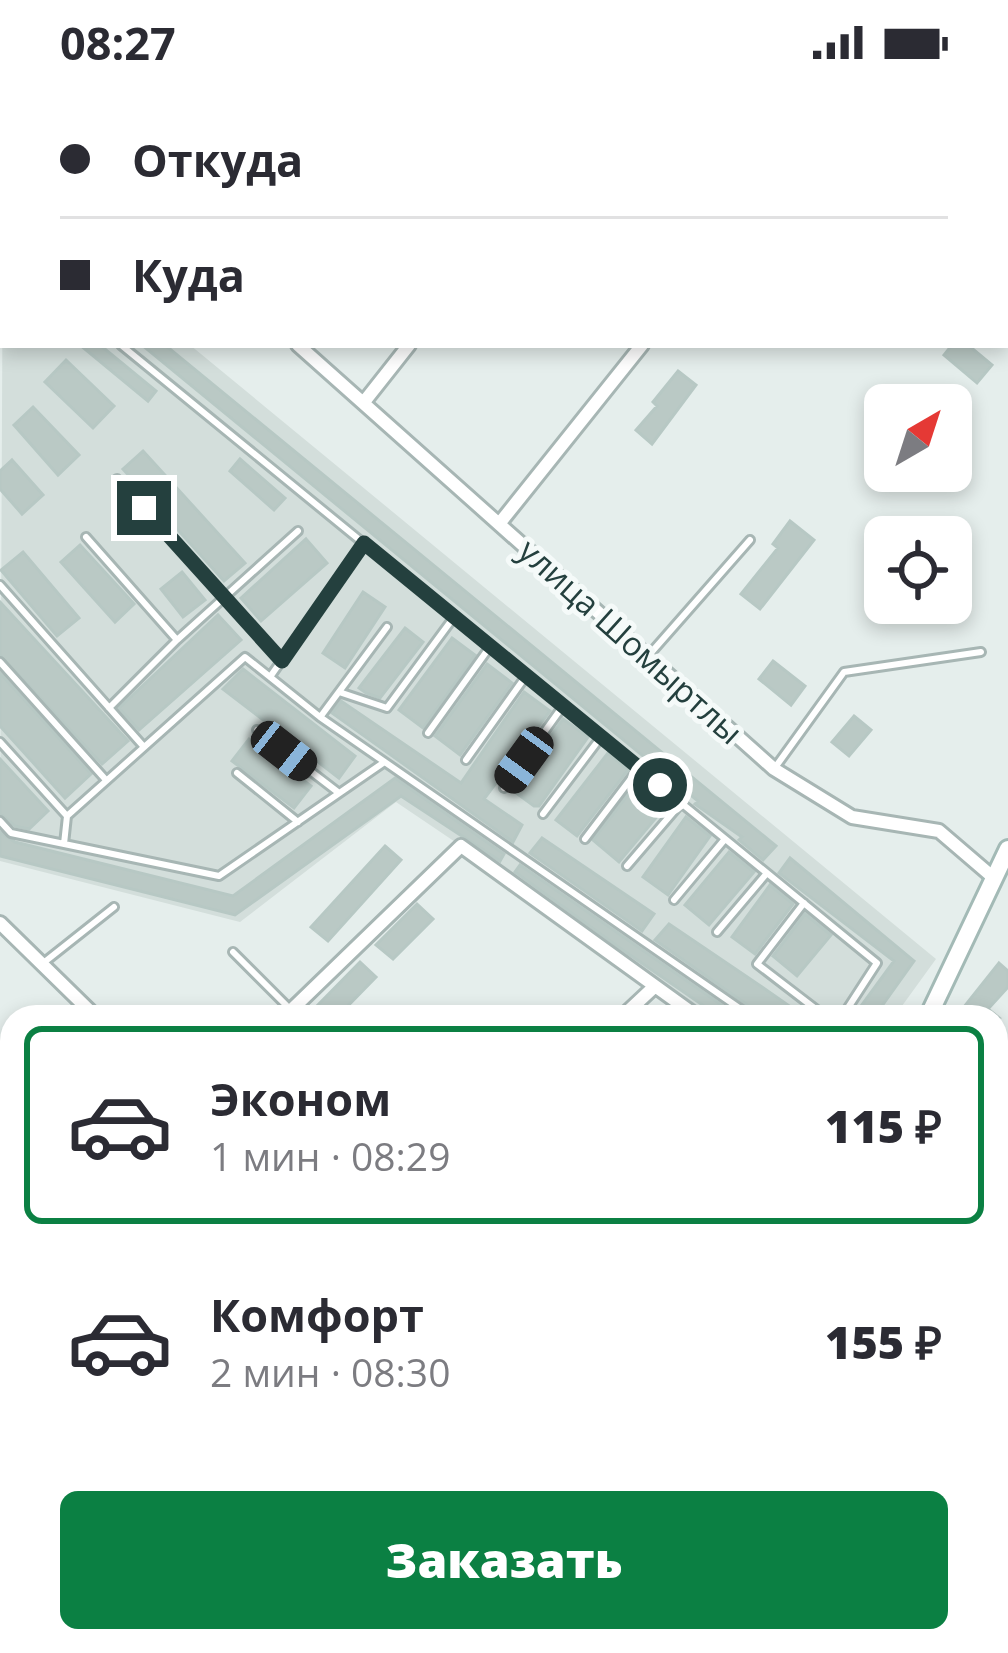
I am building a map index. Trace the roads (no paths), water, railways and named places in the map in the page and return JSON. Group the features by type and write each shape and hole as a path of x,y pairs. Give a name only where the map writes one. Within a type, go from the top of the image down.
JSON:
{"street":[{"name":"улица Шомыртлы","path":"301,348 774,769 852,817 939,831 995,880"},
{"path":"364,402 407,348"},
{"path":"500,524 640,348"},
{"path":"296,1005 461,846 680,1005"},
{"path":"934,1005 1008,849"},
{"path":"0,923 84,1005"},
{"path":"635,1005 654,987"}],"lane":[{"path":"125,348 878,963 850,1005"},
{"path":"117,479 282,661"},
{"path":"109,708 298,531"},
{"path":"86,537 177,640"},
{"path":"647,658 750,540"},
{"path":"270,677 364,543"},
{"path":"0,585 144,747"},
{"path":"339,692 387,708 454,616"},
{"path":"320,717 387,627"},
{"path":"428,733 490,646"},
{"path":"774,769 844,673 980,652"},
{"path":"64,844 67,816 245,657 320,717 735,1005"},
{"path":"0,662 106,781"},
{"path":"466,760 526,676"},
{"path":"504,788 563,706"},
{"path":"257,730 339,794"},
{"path":"543,814 601,737"},
{"path":"0,742 67,816"},
{"path":"0,821 11,833 218,876 385,762"},
{"path":"585,839 639,768"},
{"path":"237,773 298,821"},
{"path":"628,866 681,802"},
{"path":"674,900 725,838"},
{"path":"717,932 767,873"},
{"path":"804,903 757,964 810,1005"},
{"path":"42,964 114,907"},
{"path":"233,952 281,1005"}]}
